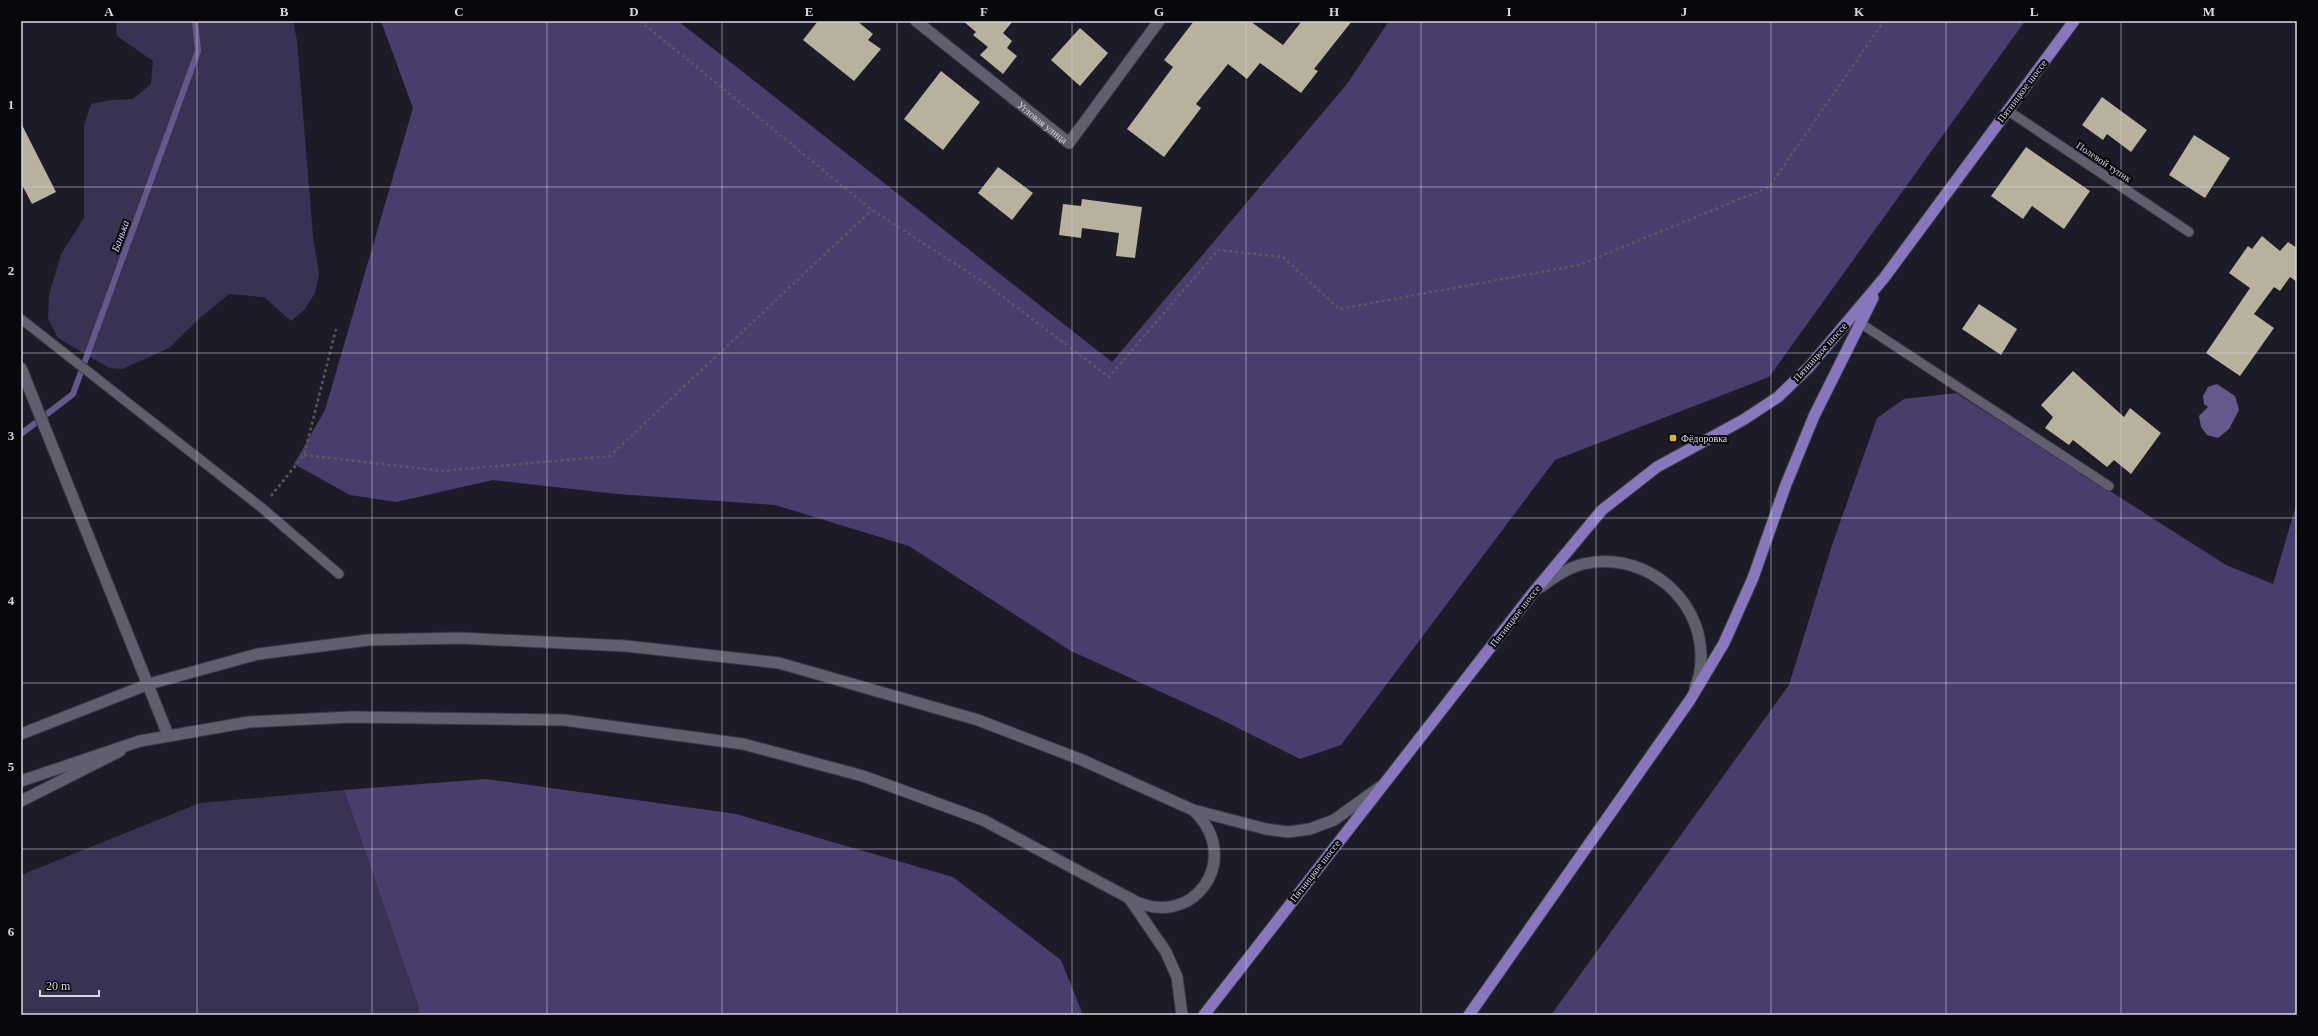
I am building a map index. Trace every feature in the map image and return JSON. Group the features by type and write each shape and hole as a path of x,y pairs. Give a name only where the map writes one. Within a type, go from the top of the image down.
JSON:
{"main road":[{"name":"Пятницкое шоссе","path":"1204,1015 1532,594 1602,510 1657,467 1743,420 1778,397 1809,367 1884,278 2074,21"},
{"name":"Пятницкое шоссе","path":"1469,1015 1690,700 1724,643 1753,578 1785,487 1814,416 1884,278"}],"street":[{"name":"Угловая улица","path":"916,21 1070,143 1159,21"},
{"path":"21,368 149,684 168,735"},
{"path":"1532,594 1553,577 1568,570 1600,562 1633,565 1662,580 1685,604 1698,635 1700,668 1697,684 1690,700"},
{"path":"21,734 149,684 258,654 368,640 459,638 626,646 779,663 978,720 1082,760 1193,810 1266,829 1288,832 1310,829 1334,820 1382,786"},
{"path":"21,780 140,741 248,722 351,717 564,720 743,744 863,776 983,820 1129,898 1150,907 1172,907 1192,898 1204,886 1212,871 1215,849 1208,827 1193,810"},
{"path":"21,802 140,741"},
{"path":"1129,898 1166,952 1177,977 1182,1015"}],"lane":[{"name":"Полевой тупик","path":"2008,110 2189,232"},
{"path":"21,319 102,380 262,508 339,574"},
{"path":"1860,324 2109,486"}],"path":[{"path":"640,21 872,210 982,281 1109,377 1218,250 1283,257 1339,309 1579,265 1769,187 1884,21"},
{"path":"304,455 442,471 610,456 872,210"},
{"path":"262,508 304,455 336,329"}],"shaded area":[{"path":"116,21 293,21 297,41 313,236 319,274 315,293 305,309 291,321 264,297 229,294 201,317 169,348 122,369 109,368 58,338 48,319 49,295 61,254 84,218 84,126 91,104 111,100 133,99 151,84 153,61 117,36"},
{"path":"381,21 678,21 1112,362 1347,84 1389,21 2025,21 1769,377 1555,460 1341,745 1300,759 1216,717 1071,651 909,546 775,505 617,494 493,480 396,502 350,495 294,464 325,410 413,108"},
{"path":"2217,384 2235,396 2239,410 2229,429 2218,438 2207,435 2201,427 2199,416 2208,407 2204,404 2203,396 2208,387"},
{"path":"1956,393 2226,565 2273,584 2297,502 2297,1015 1551,1015 1789,685 1832,545 1877,418 1904,399"},
{"path":"486,779 736,814 953,877 1061,960 1083,1015 419,1015 419,1008 344,790"},
{"path":"344,790 419,1008 419,1015 21,1015 21,875 200,803"}],"building":[{"path":"818,21 857,21 873,34 868,40 881,49 854,81 803,40"},
{"path":"963,21 1013,21 1003,33 1012,41 1007,48 1017,56 1003,74 980,55 988,47 973,35 976,32"},
{"path":"1194,21 1250,21 1283,45 1302,21 1352,21 1314,69 1318,71 1301,93 1260,63 1247,79 1228,64 1196,104 1201,108 1164,157 1127,129 1173,67 1164,60"},
{"path":"1080,28 1108,53 1080,86 1051,60"},
{"path":"941,71 980,102 943,150 904,119"},
{"path":"2102,97 2147,130 2131,152 2107,134 2103,140 2082,125"},
{"path":"21,123 56,192 32,204 21,183"},
{"path":"2194,135 2230,158 2205,198 2169,175"},
{"path":"2026,147 2090,191 2064,229 2032,206 2023,219 1991,196"},
{"path":"998,167 1033,193 1012,220 978,193"},
{"path":"1082,199 1142,207 1135,258 1116,256 1119,233 1082,228 1081,238 1059,235 1063,204 1081,206"},
{"path":"2262,236 2280,251 2288,242 2297,248 2297,282 2290,277 2280,291 2274,287 2254,314 2274,328 2240,376 2206,353 2250,288 2229,273 2248,246 2252,249"},
{"path":"1979,304 2017,329 2001,355 1962,329"},
{"path":"2073,371 2124,417 2130,408 2161,433 2131,474 2114,460 2107,467 2073,440 2069,445 2045,428 2053,417 2041,405"}],"waterway":[{"name":"Банька","path":"21,434 73,394 198,51 195,21"}],"place":[{"name":"Фёдоровка","path":"1673,438"}]}
